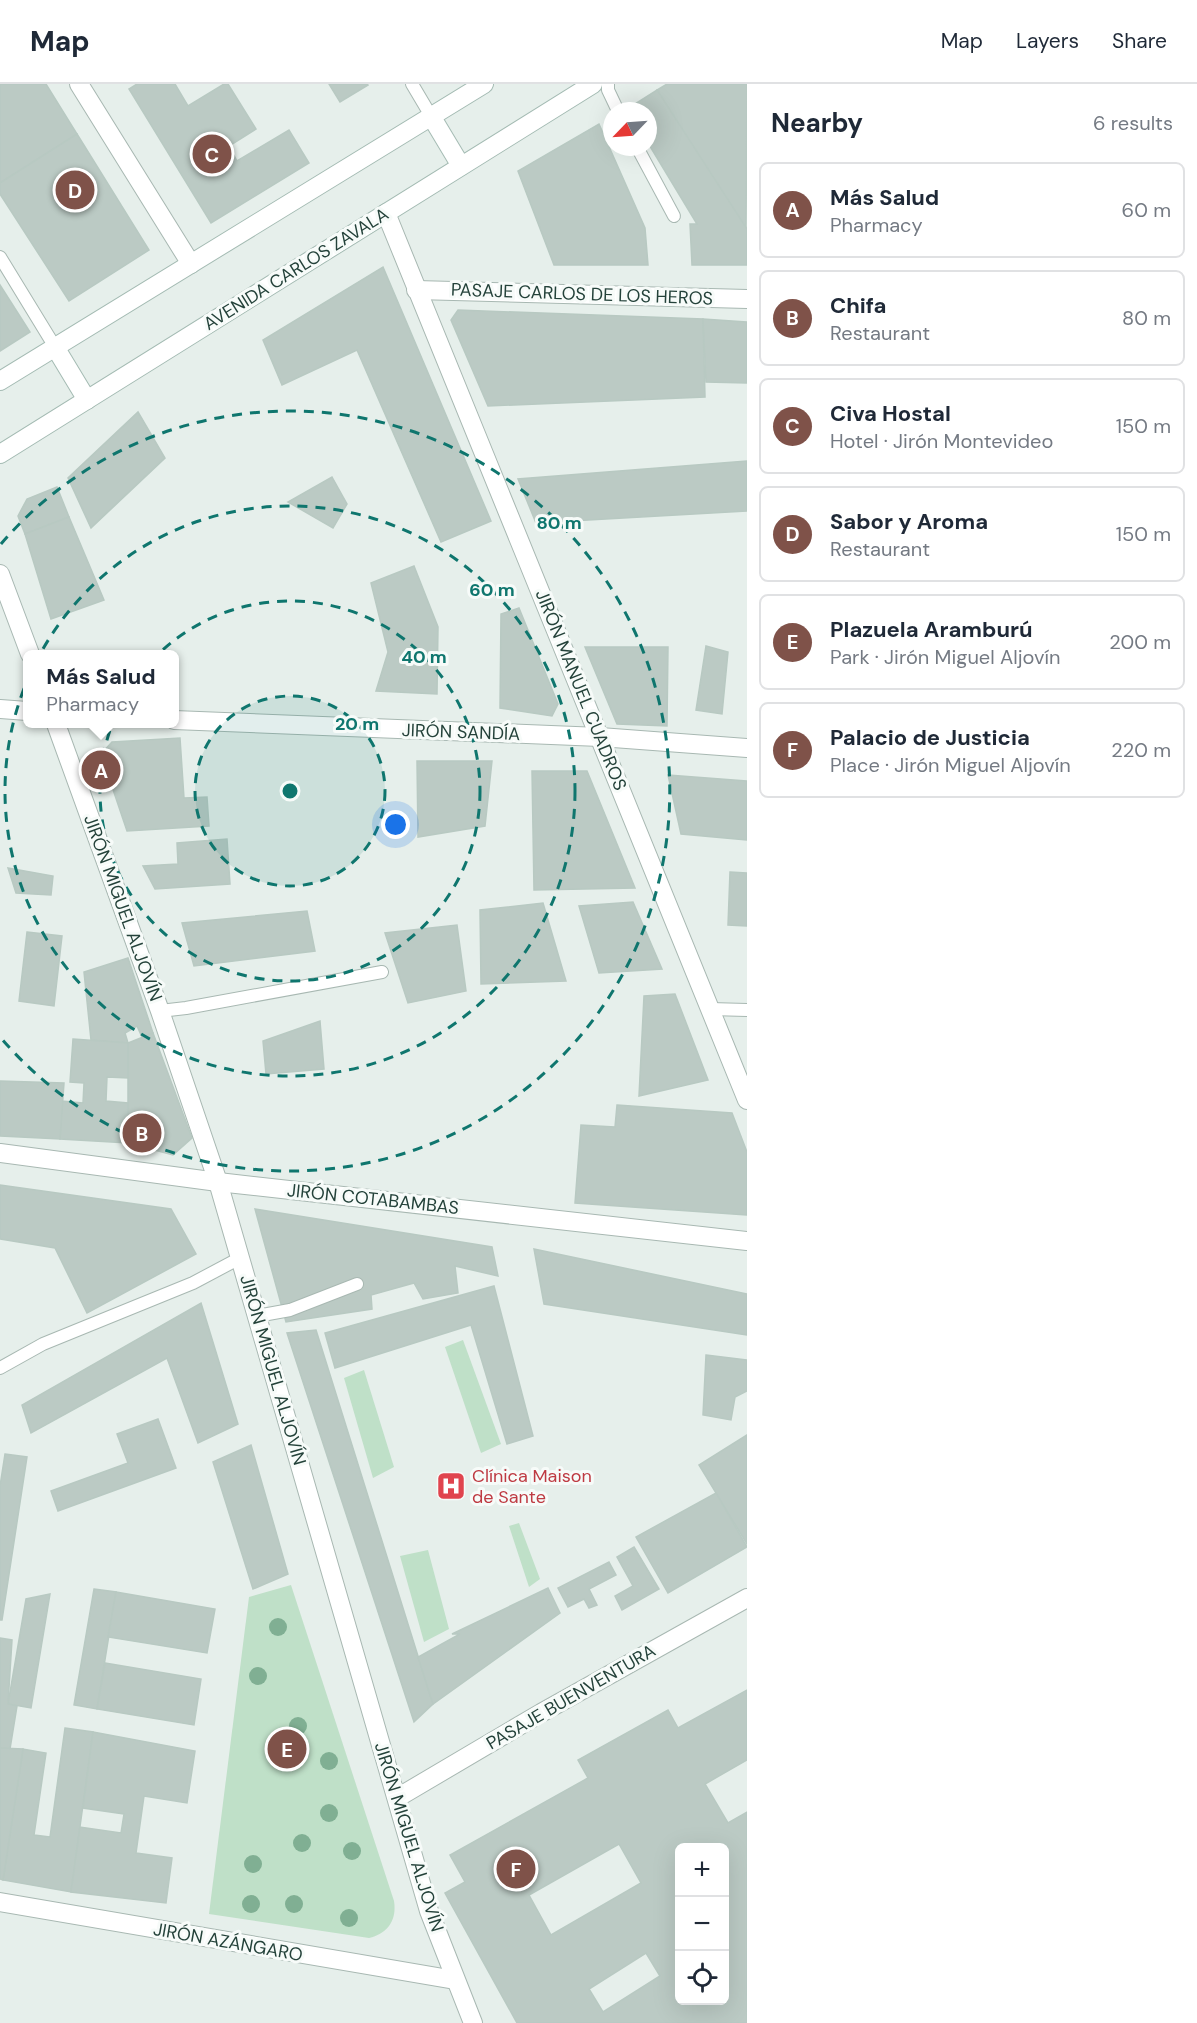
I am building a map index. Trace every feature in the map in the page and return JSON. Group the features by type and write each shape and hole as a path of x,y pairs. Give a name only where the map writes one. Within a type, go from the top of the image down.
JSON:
{"street":[{"path":"80,84 191,264"},
{"name":"AVENIDA CARLOS ZAVALA","path":"0,454 593,84"},
{"path":"0,381 431,116 473,87"},
{"path":"431,116 461,166"},
{"name":"JIRÓN MANUEL CUADROS","path":"386,213 747,1100"},
{"name":"PASAJE CARLOS DE LOS HEROS","path":"416,290 747,298"},
{"path":"55,347 87,400"},
{"path":"0,574 28,650"},
{"path":"0,709 23,711"},
{"name":"JIRÓN SANDÍA","path":"179,720 600,737 747,748"},
{"name":"JIRÓN MIGUEL ALJOVÍN","path":"58,728 160,1011 218,1182 429,1911 472,2023"},
{"name":"JIRÓN COTABAMBAS","path":"0,1153 218,1182 747,1242"},
{"name":"PASAJE BUENVENTURA","path":"397,1798 541,1713 747,1598"},
{"name":"JIRÓN AZÁNGARO","path":"0,1902 455,1980"}],"lane":[{"path":"412,84 431,116"},
{"path":"608,84 608,90 614,102"},
{"path":"642,156 674,216"},
{"path":"0,257 55,347"},
{"path":"160,1011 382,972"},
{"path":"710,1009 747,1010"},
{"path":"0,1368 43,1344 193,1283 240,1258"},
{"path":"257,1316 290,1310 357,1284"}],"green space":[{"path":"463,1340 501,1444 481,1453 445,1347"},
{"path":"364,1370 394,1467 373,1478 344,1378"},
{"path":"519,1523 540,1579 529,1587 509,1526"},
{"path":"428,1550 449,1629 424,1642 400,1556"},
{"path":"291,1585 394,1901 394,1914 390,1925 381,1933 369,1938 209,1914 249,1597"}],"building":[{"path":"0,84 46,84 77,134 0,183"},
{"path":"137,84 175,84 188,106 224,84 228,84 256,129 229,146 237,161 289,130 309,163 211,223 129,89"},
{"path":"329,84 367,84 368,85 340,102"},
{"path":"667,84 747,84 746,230 657,90"},
{"path":"657,90 747,229 747,265 692,265 690,224 697,224 656,156 657,102 638,102"},
{"path":"599,124 603,133 603,156 613,156 645,228 648,265 554,265 518,171"},
{"path":"77,134 149,250 69,301 0,194 0,183"},
{"path":"383,267 491,521 441,542 357,350 282,385 263,340"},
{"path":"0,285 30,332 0,351"},
{"path":"458,310 703,319 705,397 488,406 451,320"},
{"path":"703,319 747,322 747,383 706,382"},
{"path":"138,412 165,458 91,528 68,478"},
{"path":"747,461 747,511 536,523 518,479"},
{"path":"332,477 347,504 333,528 288,502"},
{"path":"57,487 69,517 25,534 18,516 27,499"},
{"path":"69,517 104,600 51,619 25,534"},
{"path":"414,566 438,627 437,694 376,691 388,652 371,583"},
{"path":"519,608 558,704 552,716 500,708 501,614"},
{"path":"706,646 728,652 722,714 696,710"},
{"path":"585,647 668,647 667,726 617,724"},
{"path":"180,738 184,798 207,797 209,826 127,831 101,754 112,742"},
{"path":"417,761 492,761 485,826 418,837"},
{"path":"532,771 587,771 635,888 534,890"},
{"path":"668,775 747,781 747,840 681,834"},
{"path":"227,839 230,884 155,889 143,866 178,864 177,843"},
{"path":"8,868 53,876 51,895 16,893"},
{"path":"730,872 747,873 747,926 728,925"},
{"path":"633,902 662,969 599,973 579,906"},
{"path":"543,903 566,981 481,984 480,910"},
{"path":"307,911 315,951 194,966 182,923"},
{"path":"457,925 466,991 408,1003 385,933"},
{"path":"27,932 62,936 54,1006 19,1001"},
{"path":"128,958 153,1033 142,1037 137,1026 125,1033 128,1043 91,1040 84,972"},
{"path":"675,994 708,1080 639,1096 644,996"},
{"path":"320,1021 324,1069 266,1074 263,1041"},
{"path":"153,1033 192,1138 173,1155 128,1143 128,1043"},
{"path":"73,1039 128,1043 128,1078 107,1077 106,1101 128,1103 128,1143 60,1139 62,1101 83,1103 84,1083 70,1082"},
{"path":"0,1081 64,1083 60,1139 0,1136"},
{"path":"617,1105 732,1113 747,1152 747,1215 575,1203 581,1125 615,1127"},
{"path":"0,1185 171,1209 196,1254 87,1313 55,1248 0,1239"},
{"path":"255,1209 492,1247 498,1276 455,1266 458,1293 423,1299 414,1283 371,1295 372,1309 286,1322"},
{"path":"534,1249 747,1294 747,1335 544,1304"},
{"path":"494,1286 533,1436 507,1444 471,1325 335,1368 325,1333"},
{"path":"201,1303 238,1424 198,1443 167,1358 31,1433 22,1405"},
{"path":"316,1330 433,1704 414,1722 287,1333"},
{"path":"706,1355 747,1360 747,1391 735,1397 731,1420 703,1415"},
{"path":"158,1419 176,1468 58,1511 51,1491 128,1463 117,1434"},
{"path":"747,1435 747,1544 699,1465"},
{"path":"251,1445 288,1574 253,1589 213,1462"},
{"path":"5,1454 27,1457 2,1620 0,1620 0,1486"},
{"path":"716,1493 747,1547 668,1593 636,1537"},
{"path":"634,1547 659,1589 622,1610 615,1596 633,1586 617,1557"},
{"path":"609,1562 616,1575 589,1589 597,1605 589,1608 584,1599 568,1607 558,1588"},
{"path":"548,1588 560,1613 433,1704 418,1657 460,1634 452,1634"},
{"path":"94,1589 116,1592 97,1709 74,1705"},
{"path":"116,1592 215,1609 207,1653 108,1637"},
{"path":"50,1594 31,1708 8,1704 26,1599"},
{"path":"0,1638 12,1640 8,1704 17,1706 10,1749 0,1748"},
{"path":"105,1663 201,1679 194,1725 97,1709"},
{"path":"747,1690 747,1760 705,1784 728,1823 747,1812 747,2023 517,2023 445,1893 465,1882 450,1855 588,1778 578,1760 668,1710 678,1728","holes":["619,1844 641,1883 551,1935 529,1895","646,1953 660,1976 603,2012 589,1989"]},
{"path":"65,1728 93,1732 71,1892 3,1880 23,1749 46,1753 34,1835 50,1837"},
{"path":"93,1732 195,1751 187,1803 144,1796 136,1853 172,1858 166,1903 71,1892 80,1827 121,1833 124,1814 83,1808"},
{"path":"0,1748 23,1749 3,1880 0,1879"}],"place":[{"name":"Civa Hostal","path":"212,154"},
{"name":"Sabor y Aroma","path":"75,190"},
{"name":"Más Salud","path":"101,770"},
{"name":"Chifa","path":"142,1133"},
{"name":"Clínica Maison de Sante","path":"451,1486"},
{"name":"Plazuela Aramburú","path":"287,1749"},
{"name":"Palacio de Justicia","path":"516,1869"}]}
